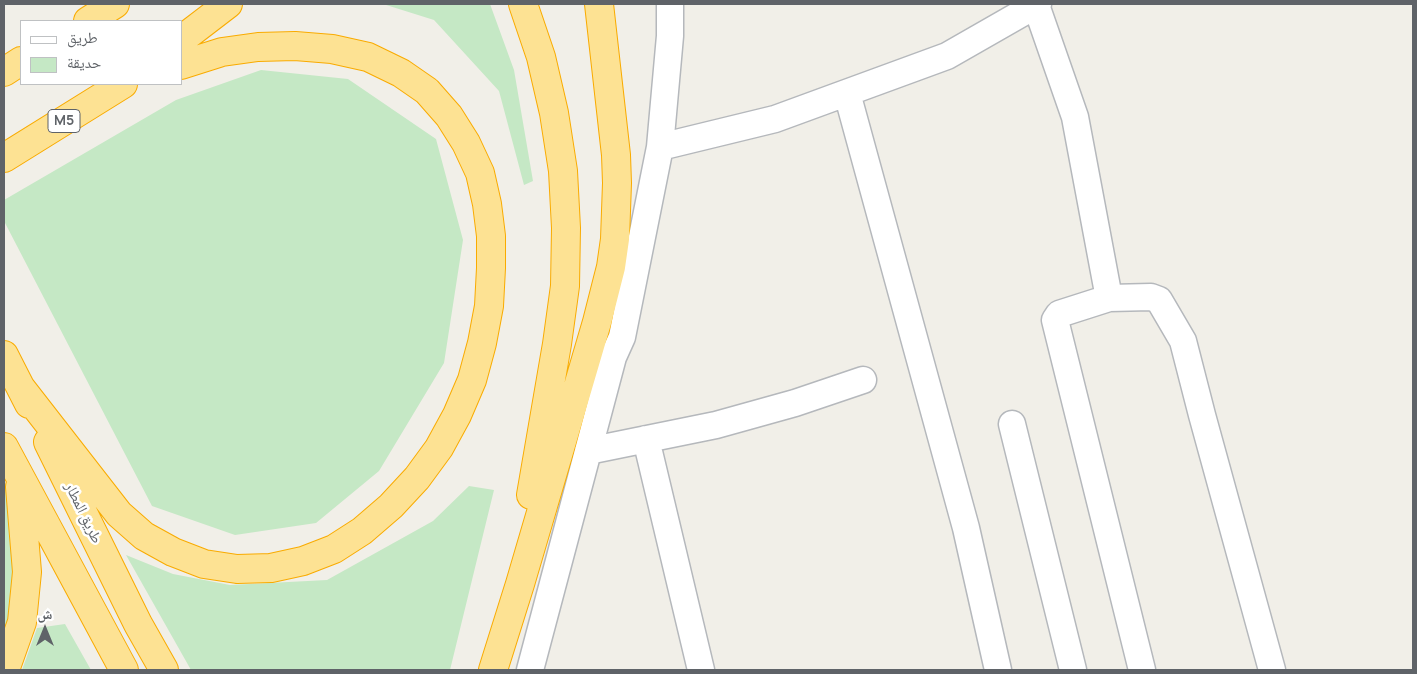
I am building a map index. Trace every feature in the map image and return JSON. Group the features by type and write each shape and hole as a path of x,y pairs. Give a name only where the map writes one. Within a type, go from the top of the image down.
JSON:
{"highway":[{"path":"182,39 228,4"},
{"path":"520,584 530,500 565,286 566,228 563,170 554,113 541,56 523,4"},
{"path":"493,670 605,295 611,267 617,211 616,155 600,4"},
{"path":"21,388 118,514 144,536 173,552 204,564 237,569 271,568 303,561 334,549 362,531 391,506 417,478 439,448 458,415 472,380 482,343 489,306 491,260 487,204 480,173 466,143 449,116 427,91 401,73 368,57 332,49 295,46 258,47 222,52 182,64"},
{"path":"4,72 20,62"},
{"name":"M5","path":"4,158 121,85"},
{"name":"طريق المطار","path":"4,355 138,624 164,670"},
{"path":"4,447 124,670"},
{"path":"5,670 22,622 27,572 20,478"}],"street":[{"path":"530,670 612,357 622,338 660,148 670,36 670,4"},
{"path":"660,148 775,119 947,56 1037,4 1075,117 1109,298"},
{"path":"847,93 966,528 998,670"},
{"path":"1142,670 1055,320 1059,314 1109,298 1151,297 1159,300 1183,341 1272,670"},
{"path":"582,372 612,357"},
{"path":"588,451 734,420 795,403 863,380"},
{"path":"1012,424 1073,670"},
{"path":"646,439 701,670"}],"green space":[{"path":"383,4 490,4 514,70 533,181 524,185 499,91 434,20"},
{"path":"261,70 348,79 436,139 463,240 444,363 379,471 316,523 235,535 152,506 4,221 4,200 176,100"},
{"path":"4,481 20,511 4,670"},
{"path":"469,486 494,490 450,670 191,670 126,555 173,574 230,585 327,580 433,521"},
{"path":"65,624 91,670 22,670 37,628"}]}
